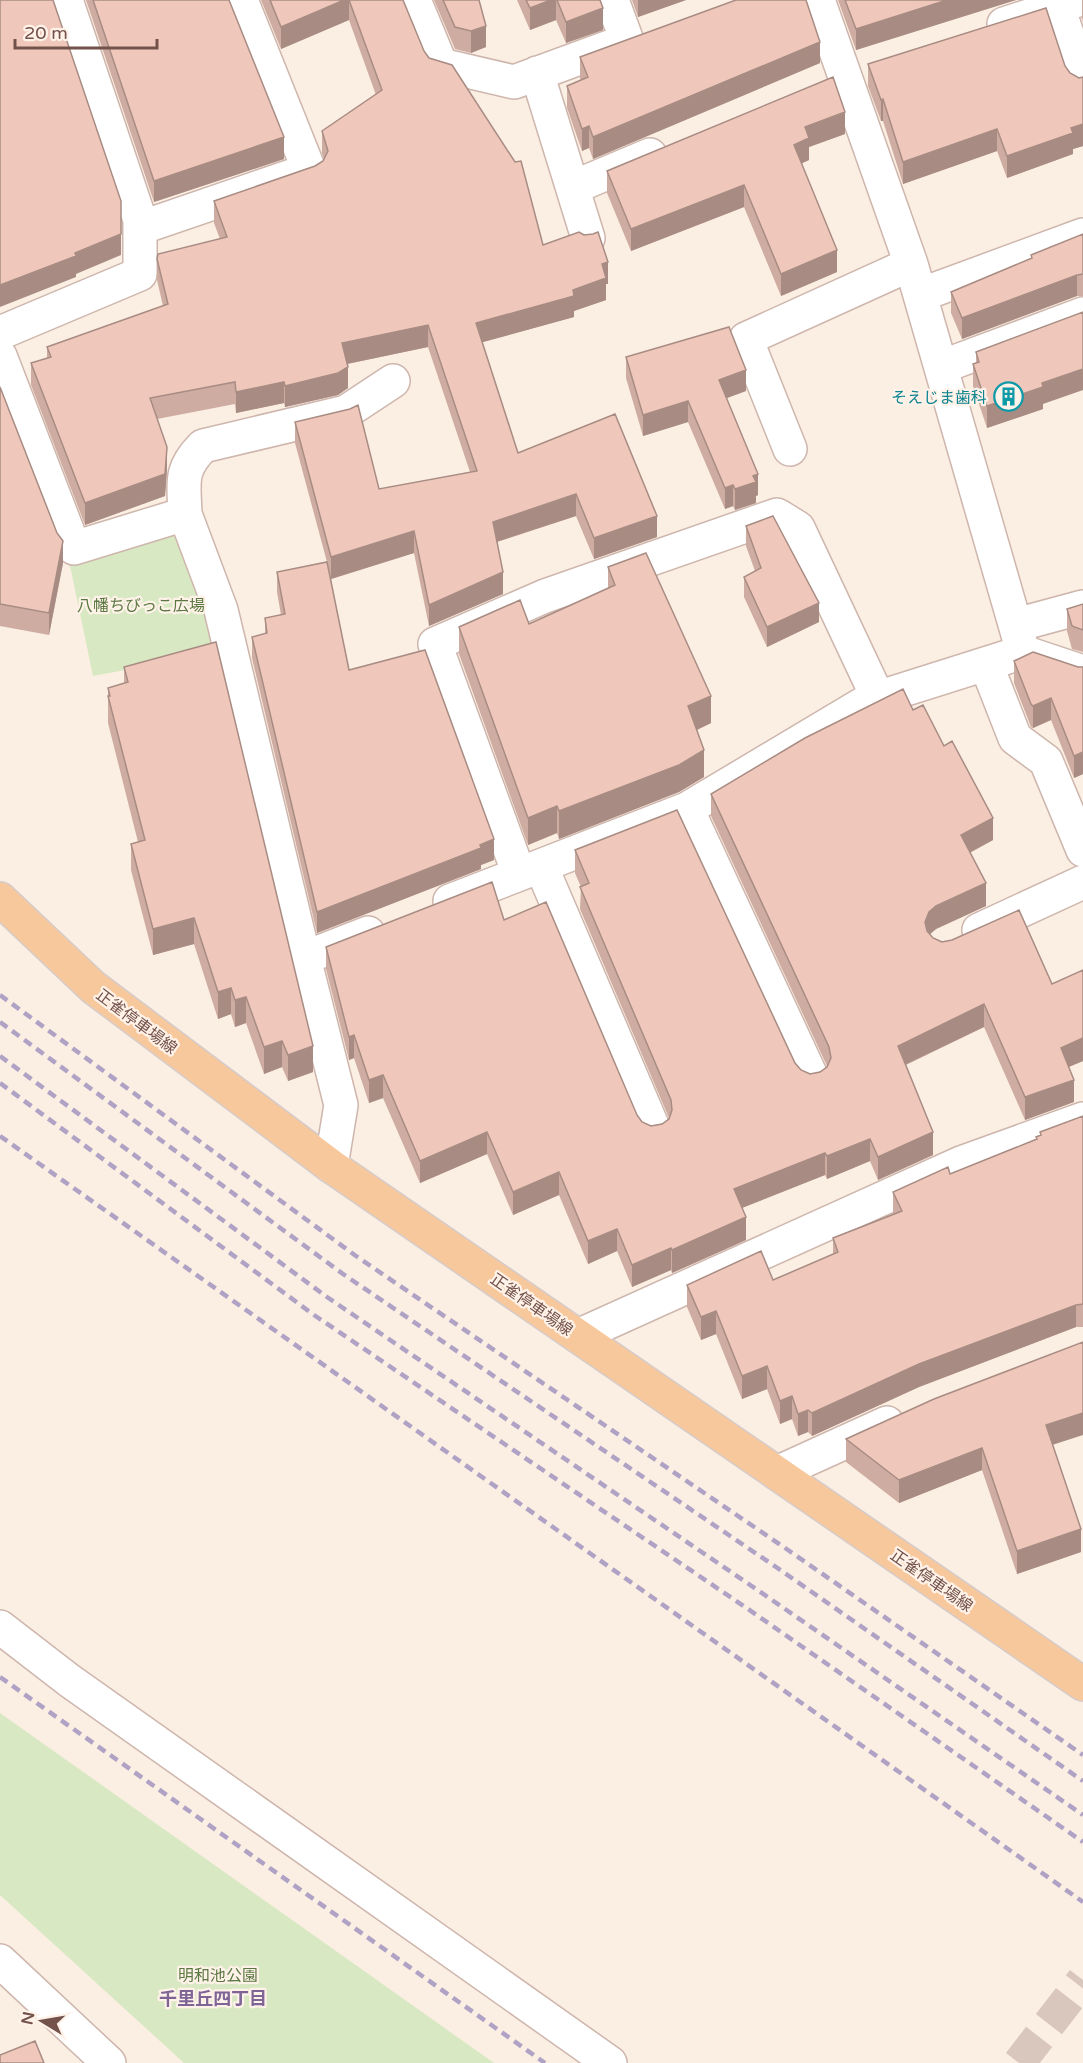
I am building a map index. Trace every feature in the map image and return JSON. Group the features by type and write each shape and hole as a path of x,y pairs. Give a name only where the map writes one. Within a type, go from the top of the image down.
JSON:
{"main road":[{"name":"正雀停車場線","path":"0,899 93,987 331,1166 1083,1684"}],"street":[{"path":"0,333 140,274 140,220 66,0"},
{"path":"140,228 309,170 241,0"},
{"path":"414,0 441,65 513,81 658,30"},
{"path":"612,0 627,41"},
{"path":"818,0 832,78 911,264 1020,638 1083,672"},
{"path":"979,32 1068,4 1083,81"},
{"path":"832,78 877,63"},
{"path":"537,73 588,238"},
{"path":"574,187 682,142"},
{"path":"920,295 1083,235"},
{"path":"790,449 746,339 911,264"},
{"path":"941,367 1083,314"},
{"path":"0,356 74,548 185,514"},
{"path":"331,1166 341,1105 221,610 185,514 183,474 192,456 202,446 346,412 393,381"},
{"path":"654,1130 530,870 435,644 545,596 777,515 798,528 878,698"},
{"path":"304,958 687,809 868,701 986,664 1020,638 1083,607"},
{"path":"986,664 1015,738 1046,761 1083,850"},
{"path":"687,809 812,1078"},
{"path":"955,941 1083,882"},
{"path":"578,1336 961,1163 1083,1119"},
{"path":"777,1473 916,1409"},
{"path":"0,1628 70,1681 610,2063"},
{"path":"7,1976 109,2063"}],"green space":[{"name":"八幡ちびっこ広場","path":"179,525 222,652 93,676 69,561"},
{"name":"明和池公園","path":"0,1713 494,2063 184,2063 0,1895"}],"building":[{"path":"0,0 53,0 121,201 121,234 75,253 76,256 0,285"},
{"path":"93,0 229,0 284,137 154,181"},
{"path":"270,0 344,0 281,27"},
{"path":"349,0 403,0 429,58 452,65 515,162 521,161 543,245 579,232 584,235 598,232 608,262 602,264 606,278 573,290 574,296 476,323 518,453 615,414 657,516 594,538 576,494 493,522 503,572 429,605 414,531 331,557 295,422 358,405 379,489 477,471 428,325 342,343 348,367 338,373 285,386 284,382 236,392 235,382 150,398 167,447 165,474 85,503 31,363 51,357 47,347 168,304 157,259 158,254 227,237 214,201 315,166 323,161 328,151 322,131 382,90"},
{"path":"443,0 479,0 486,26 471,31 455,27"},
{"path":"526,0 551,0 530,8"},
{"path":"557,0 600,0 603,8 566,22"},
{"path":"736,0 806,0 820,42 593,137 589,126 582,129 567,86 588,77 580,57"},
{"path":"845,0 947,0 856,29"},
{"path":"1046,8 1065,66 1070,73 1079,78 1083,77 1083,124 1071,128 1073,133 1007,156 997,129 903,162 883,99 881,100 868,64"},
{"path":"833,77 845,112 805,127 809,138 794,145 837,250 781,274 744,185 631,229 607,171"},
{"path":"1083,234 1083,274 962,318 951,292"},
{"path":"1083,312 1083,369 1042,383 1043,387 987,406 973,364 979,362 976,352"},
{"path":"729,327 746,370 719,380 758,474 753,476 756,482 735,489 733,485 725,488 688,401 643,415 626,357"},
{"path":"0,387 57,533 63,541 49,613 0,604"},
{"path":"773,516 819,603 767,627 744,577 761,568 746,526"},
{"path":"646,553 711,696 688,706 704,750 679,765 559,811 557,806 528,818 459,627 520,600 529,624 615,585 608,567"},
{"path":"327,562 349,670 425,650 494,839 480,845 481,848 317,912 252,637 267,633 265,618 285,614 277,572"},
{"path":"1083,604 1083,630 1072,626 1067,609"},
{"path":"216,642 313,1046 288,1055 282,1041 264,1047 246,997 235,1000 231,988 218,992 194,918 153,929 131,844 145,840 108,696 110,696 108,688 128,682 124,667"},
{"path":"1033,652 1083,667 1083,752 1074,756 1051,698 1033,706 1031,704 1014,661"},
{"path":"903,689 913,710 923,705 944,746 952,741 993,818 961,835 986,883 936,906 929,912 925,922 927,931 933,938 942,942 952,940 1019,910 1052,984 1083,970 1083,1038 1061,1048 1074,1080 1025,1097 984,1004 898,1046 933,1132 878,1157 870,1139 827,1156 825,1153 734,1189 746,1217 632,1265 617,1229 588,1241 559,1172 513,1192 487,1132 420,1161 383,1075 369,1080 354,1035 349,1037 326,947 492,882 504,920 546,902 637,1115 642,1122 651,1126 662,1124 669,1119 672,1110 671,1100 580,887 589,883 575,850 677,810 795,1063 801,1070 810,1074 820,1072 827,1067 831,1058 829,1047 711,794 805,738"},
{"path":"1083,1116 1083,1304 919,1364 812,1413 808,1410 798,1414 792,1396 780,1401 767,1366 742,1376 716,1311 701,1317 687,1285 761,1251 773,1280 838,1252 833,1238 902,1211 893,1192 948,1167 950,1174 1037,1139 1036,1137 1041,1135 1040,1132"},
{"path":"1083,1342 1083,1413 1046,1425 1081,1529 1017,1551 982,1448 899,1480 846,1439 934,1399"},
{"path":"35,2041 44,2063 0,2063 0,2055"}],"tunnel":[{"path":"1019,2063 1083,1980"}],"railway":[{"path":"0,995 356,1256 788,1550 1083,1755"},
{"path":"0,1022 343,1274 776,1567 1083,1781"},
{"path":"0,1056 327,1297 1083,1815"},
{"path":"0,1083 314,1315 748,1609 1083,1842"},
{"path":"0,1136 1083,1902"},
{"path":"0,1677 545,2063"}],"place":[{"name":"そえじま歯科","path":"1008,397"}],"district":[{"name":"千里丘四丁目","path":"213,1999"}]}
